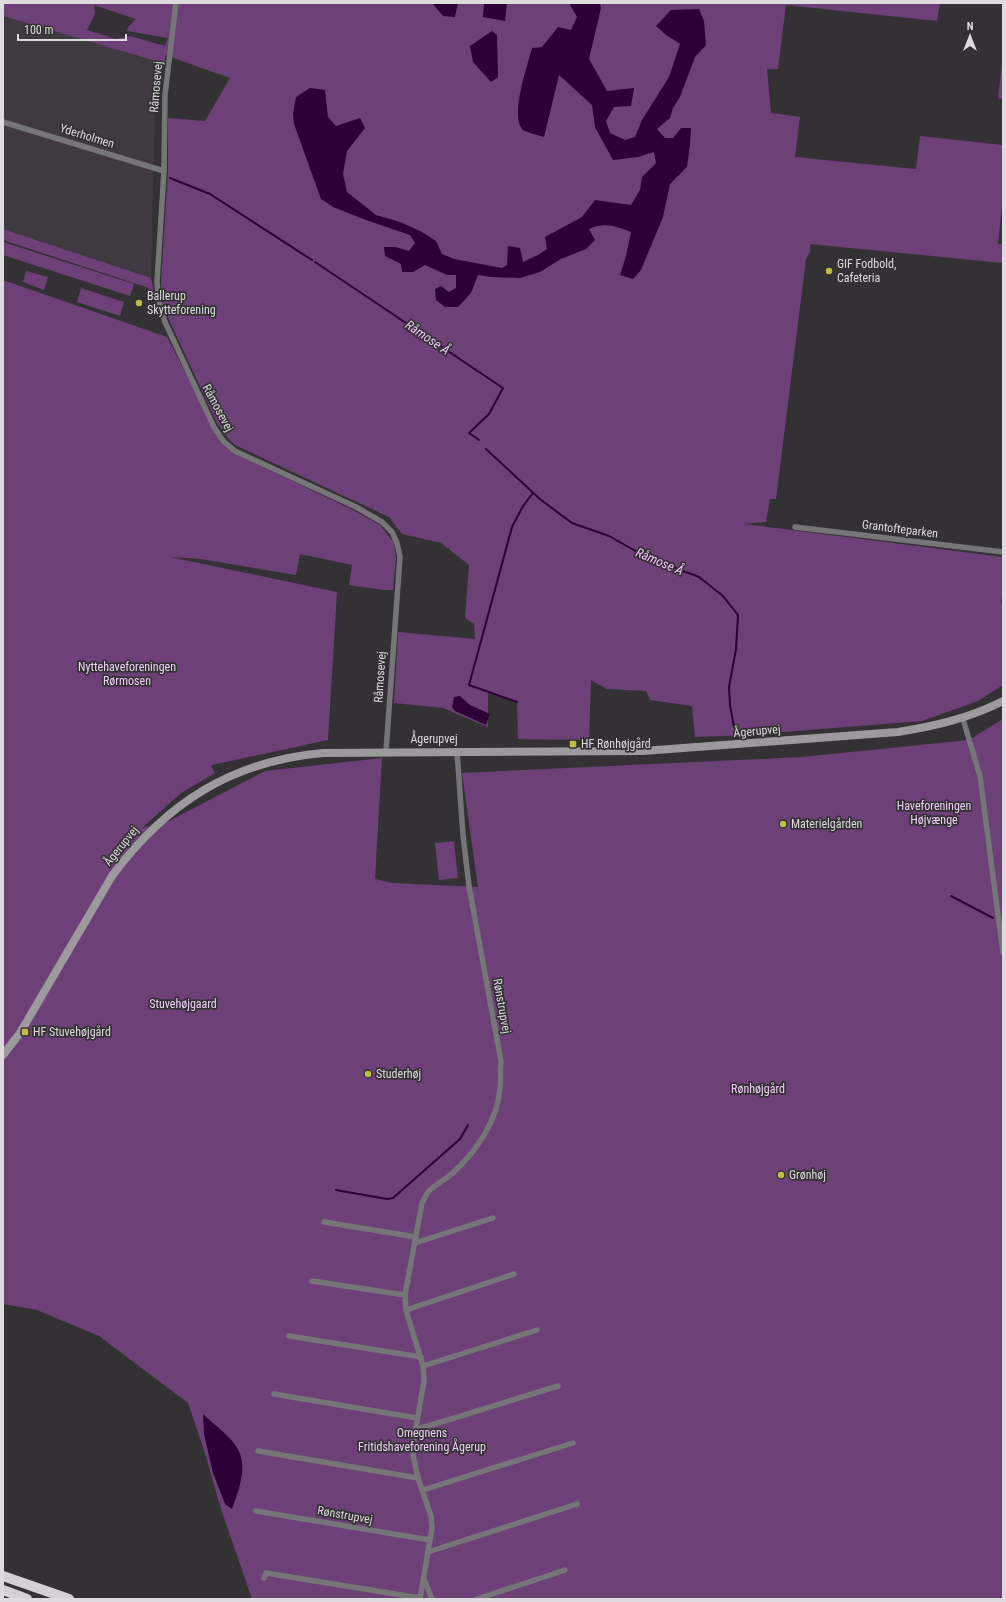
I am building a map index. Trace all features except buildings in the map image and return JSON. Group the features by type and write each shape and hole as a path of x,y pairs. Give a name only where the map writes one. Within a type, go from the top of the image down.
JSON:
{"highway":[{"path":"3,1576 69,1599"},
{"path":"3,1590 27,1599"}],"street":[{"name":"Råmosevej","path":"176,3 165,95 164,171 157,282 159,302 165,322 214,427 224,442 235,451 356,507 382,522 392,532 397,543 400,557 386,751"},
{"name":"Yderholmen","path":"3,122 164,171"},
{"name":"Grantofteparken","path":"795,527 1003,552"},
{"name":"Ågerupvej","path":"3,1055 20,1033 112,876 149,831 194,796 223,779 268,762 297,755 386,751 643,751 898,732 930,727 963,719 986,710 1003,701"},
{"path":"963,719 980,776 1003,953"},
{"name":"Rønstrupvej","path":"264,1578 266,1573 420,1599 432,1528 431,1516 418,1478 412,1450 424,1381 421,1357 406,1310 405,1296 422,1204 428,1192 448,1177 470,1157 484,1136 492,1119 500,1090 500,1061 469,886 463,835 457,751"},
{"path":"324,1222 415,1240 493,1218"},
{"path":"406,1310 514,1274"},
{"path":"312,1281 405,1296"},
{"path":"423,1366 537,1330"},
{"path":"289,1336 421,1357"},
{"path":"415,1430 558,1386"},
{"path":"274,1394 417,1418"},
{"path":"423,1490 573,1443"},
{"path":"258,1451 418,1478"},
{"path":"428,1552 577,1504"},
{"name":"Rønstrupvej","path":"256,1511 430,1540"},
{"path":"477,1599 565,1570"},
{"name":"Rønstrupvej","path":"424,1578 432,1599"}],"shaded area":[{"path":"432,3 458,3 455,17 443,16"},
{"path":"484,3 507,3 505,21 483,17"},
{"path":"569,3 600,3 601,8 589,59 607,91 634,88 631,106 614,107 606,121 610,133 625,140 635,137 642,120 669,77 680,44 656,26 671,10 699,9 704,21 706,45 695,57 680,97 673,108 670,118 657,129 665,138 673,138 681,128 691,128 687,167 670,184 663,217 641,270 633,279 620,275 631,232 605,225 589,229 595,240 586,249 561,259 540,272 520,278 478,275 471,293 458,307 445,307 436,300 435,289 441,286 449,292 456,288 456,275 447,275 425,265 413,272 402,272 401,264 385,256 384,247 395,247 409,251 415,243 410,235 333,207 321,199 294,124 293,114 296,97 310,88 325,90 328,117 336,126 360,118 365,128 347,151 343,174 347,192 376,215 400,222 422,232 436,241 442,254 454,259 502,268 507,265 508,246 520,248 523,262 547,249 545,237 582,217 595,200 631,205 640,190 642,177 656,163 654,152 638,157 613,160 595,127 592,105 559,75 544,137 523,130 519,124 518,114 521,90 532,48 542,47 558,27 571,30 577,17"},
{"path":"3,16 156,61 151,278 3,229"},
{"path":"492,31 497,35 498,77 491,82 473,62 470,46"},
{"path":"460,696 470,705 490,714 486,725 455,711 452,707 454,697"},
{"path":"203,1414 229,1438 240,1453 242,1461 242,1478 232,1509 225,1504 213,1473 204,1434"}],"green space":[{"path":"3,3 940,3 937,21 786,5 778,69 767,69 771,113 800,117 795,157 916,169 920,136 1003,145 1003,195 998,244 1002,244 1003,232 1003,263 810,244 810,252 806,259 776,499 770,499 766,522 744,524 1003,557 1003,590 1001,602 1003,606 1003,685 978,701 922,721 748,735 695,737 692,706 650,700 646,691 607,689 591,680 589,740 518,739 517,702 488,691 488,727 443,708 394,703 398,632 475,639 474,624 465,618 469,565 441,543 402,534 389,517 235,445 217,423 162,302 161,282 168,172 168,118 205,121 230,78 165,55 165,63 3,16","holes":["94,5 136,19 128,27 127,31 168,38 165,46 130,36 116,39 87,30 95,14"]},
{"path":"1002,63 1003,64 1003,99 998,98"},
{"path":"3,229 151,278 155,297 147,300 149,288 3,240"},
{"path":"3,242 134,284 130,296 3,255"},
{"path":"26,271 48,277 44,290 23,282"},
{"path":"3,280 167,337 223,445 232,452 353,510 380,525 394,543 396,558 393,590 349,585 352,565 300,554 296,575 201,559 170,557 337,592 328,740 212,765 211,766 215,773 181,793 142,828 169,821 265,771 382,758 375,879 392,883 478,887 462,773 802,757 969,740 1003,719 1003,1599 252,1599 221,1509 205,1453 188,1403 99,1336 37,1310 3,1304"},
{"path":"81,288 124,302 120,316 77,302"},
{"path":"454,841 458,878 439,880 435,843"}],"waterway":[{"name":"Råmose Å","path":"170,178 210,194 312,260"},
{"name":"Råmose Å","path":"315,262 503,388 489,414 469,433 479,440"},
{"name":"Råmose Å","path":"486,449 541,500 572,523 609,536 648,558 699,577 723,596 738,615 736,649 729,687 730,705 734,727"},
{"path":"517,702 469,685 512,527 523,506 533,493"},
{"name":"Råmose Å","path":"951,896 993,918"},
{"path":"336,1190 387,1199 393,1198 460,1139 468,1125"}],"place":[{"name":"GIF Fodbold, Cafeteria","path":"829,271"},
{"name":"Ballerup Skytteforening","path":"139,303"},
{"name":"HF Rønhøjgård","path":"573,744"},
{"name":"Materielgården","path":"783,824"},
{"name":"HF Stuvehøjgård","path":"25,1032"},
{"name":"Studerhøj","path":"368,1074"},
{"name":"Grønhøj","path":"781,1175"}],"park label":[{"name":"Nyttehaveforeningen Rørmosen","path":"127,674"},
{"name":"Haveforeningen Højvænge","path":"934,813"},
{"name":"Stuvehøjgaard","path":"183,1004"},
{"name":"Rønhøjgård","path":"758,1089"},
{"name":"Omegnens Fritidshaveforening Ågerup","path":"422,1440"}]}
